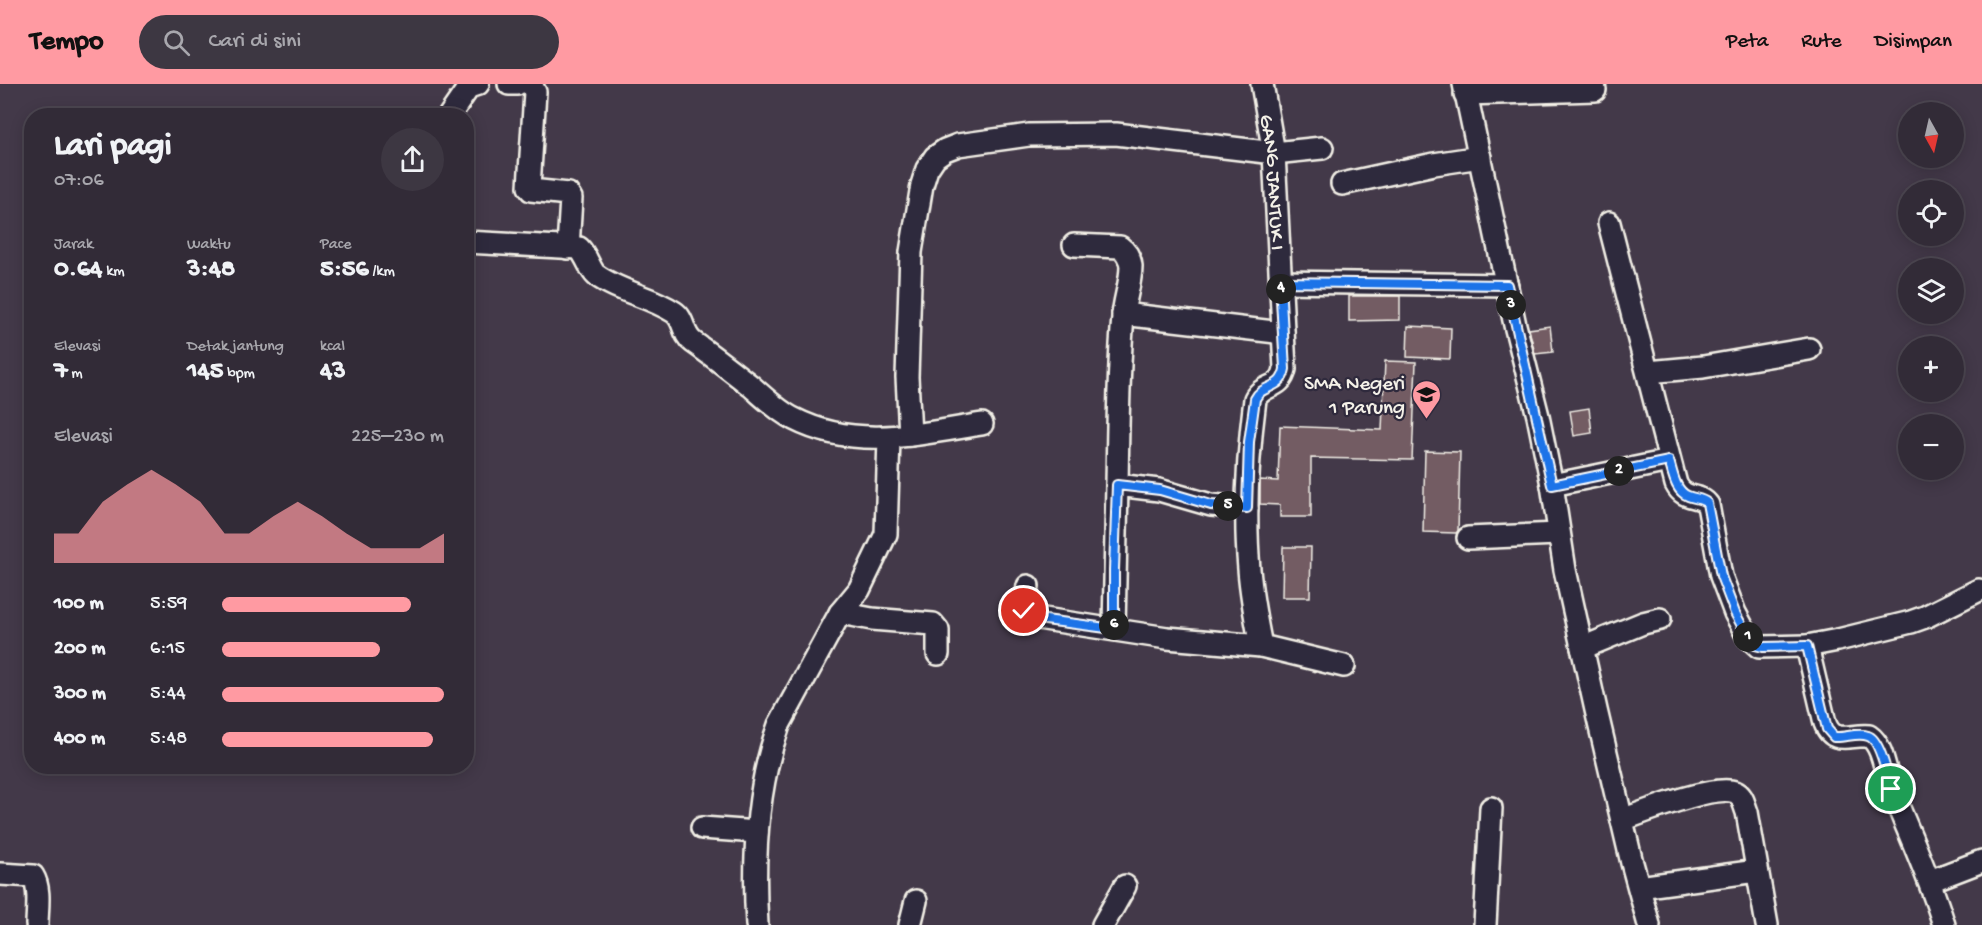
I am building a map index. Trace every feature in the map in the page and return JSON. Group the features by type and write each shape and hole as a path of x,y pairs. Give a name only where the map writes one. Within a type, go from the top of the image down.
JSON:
{"street":[{"path":"454,108 469,87 478,84"},
{"path":"509,84 517,84"},
{"path":"531,84 535,92 529,187 531,190 567,194 571,198 568,248"},
{"name":"GANG JANTUK I","path":"1261,646 1248,568 1249,442 1255,399 1259,393 1284,378 1285,369 1274,153 1262,84"},
{"path":"1595,90 1465,89 1552,485 1559,534 1582,648 1649,925"},
{"path":"757,925 757,832 767,763 779,725 840,613 859,590 886,534 907,377 911,252 922,185 927,169 935,157 958,145 1029,135 1116,134 1274,153 1322,148"},
{"path":"1342,184 1434,164 1480,157"},
{"path":"1609,223 1676,484 1681,492 1690,497 1701,498 1707,503 1721,576 1735,613 1755,645 1763,647 1807,646 1838,640 1911,622 1979,590"},
{"path":"474,242 579,248 588,260 593,273 610,284 674,312 682,321 688,338 708,351 795,420 836,434 900,437 982,424"},
{"path":"1074,245 1113,245 1125,250 1130,259 1131,269 1123,314 1119,391 1114,629"},
{"path":"1280,282 1507,285"},
{"path":"1123,314 1284,333"},
{"path":"1648,372 1703,367 1809,349"},
{"path":"1552,485 1669,461"},
{"path":"1117,485 1160,490 1211,505 1247,508"},
{"path":"1468,537 1559,534"},
{"path":"1028,586 1024,611 1027,616 1167,638 1261,646 1344,666"},
{"path":"840,613 872,619 933,624 938,630 938,654"},
{"path":"1582,648 1643,623 1660,619"},
{"path":"1807,646 1827,729 1834,737 1866,735 1874,739 1891,789 1930,881 1944,925"},
{"path":"1622,820 1680,799 1729,791 1738,793 1747,812 1767,925"},
{"path":"1485,925 1491,808"},
{"path":"702,828 757,832"},
{"path":"1930,881 1982,861"},
{"path":"1639,886 1757,871"},
{"path":"0,874 33,876 37,889 37,925"},
{"path":"1102,925 1125,886"},
{"path":"910,925 916,901"}],"building":[{"path":"1349,296 1400,296 1400,320 1349,321"},
{"path":"1408,326 1451,328 1450,359 1407,357"},
{"path":"1550,326 1553,352 1535,354 1529,329"},
{"path":"1385,361 1416,362 1412,460 1311,458 1311,517 1280,517 1280,505 1260,504 1260,480 1278,481 1280,426 1382,430"},
{"path":"1589,408 1592,433 1574,436 1570,411"},
{"path":"1425,451 1460,452 1458,531 1456,533 1423,532"},
{"path":"1283,547 1311,547 1310,597 1282,597"}],"place":[{"name":"SMA Negeri 1 Parung","path":"1426,420"}],"route":[{"path":"1024,611 1030,618 1114,629 1117,485 1160,490 1211,505 1247,508 1249,442 1256,395 1284,378 1280,282 1507,285 1552,485 1669,461 1678,489 1690,497 1701,498 1707,503 1721,576 1735,613 1748,637 1759,647 1807,646 1827,729 1834,737 1866,735 1874,739 1891,789"}]}
